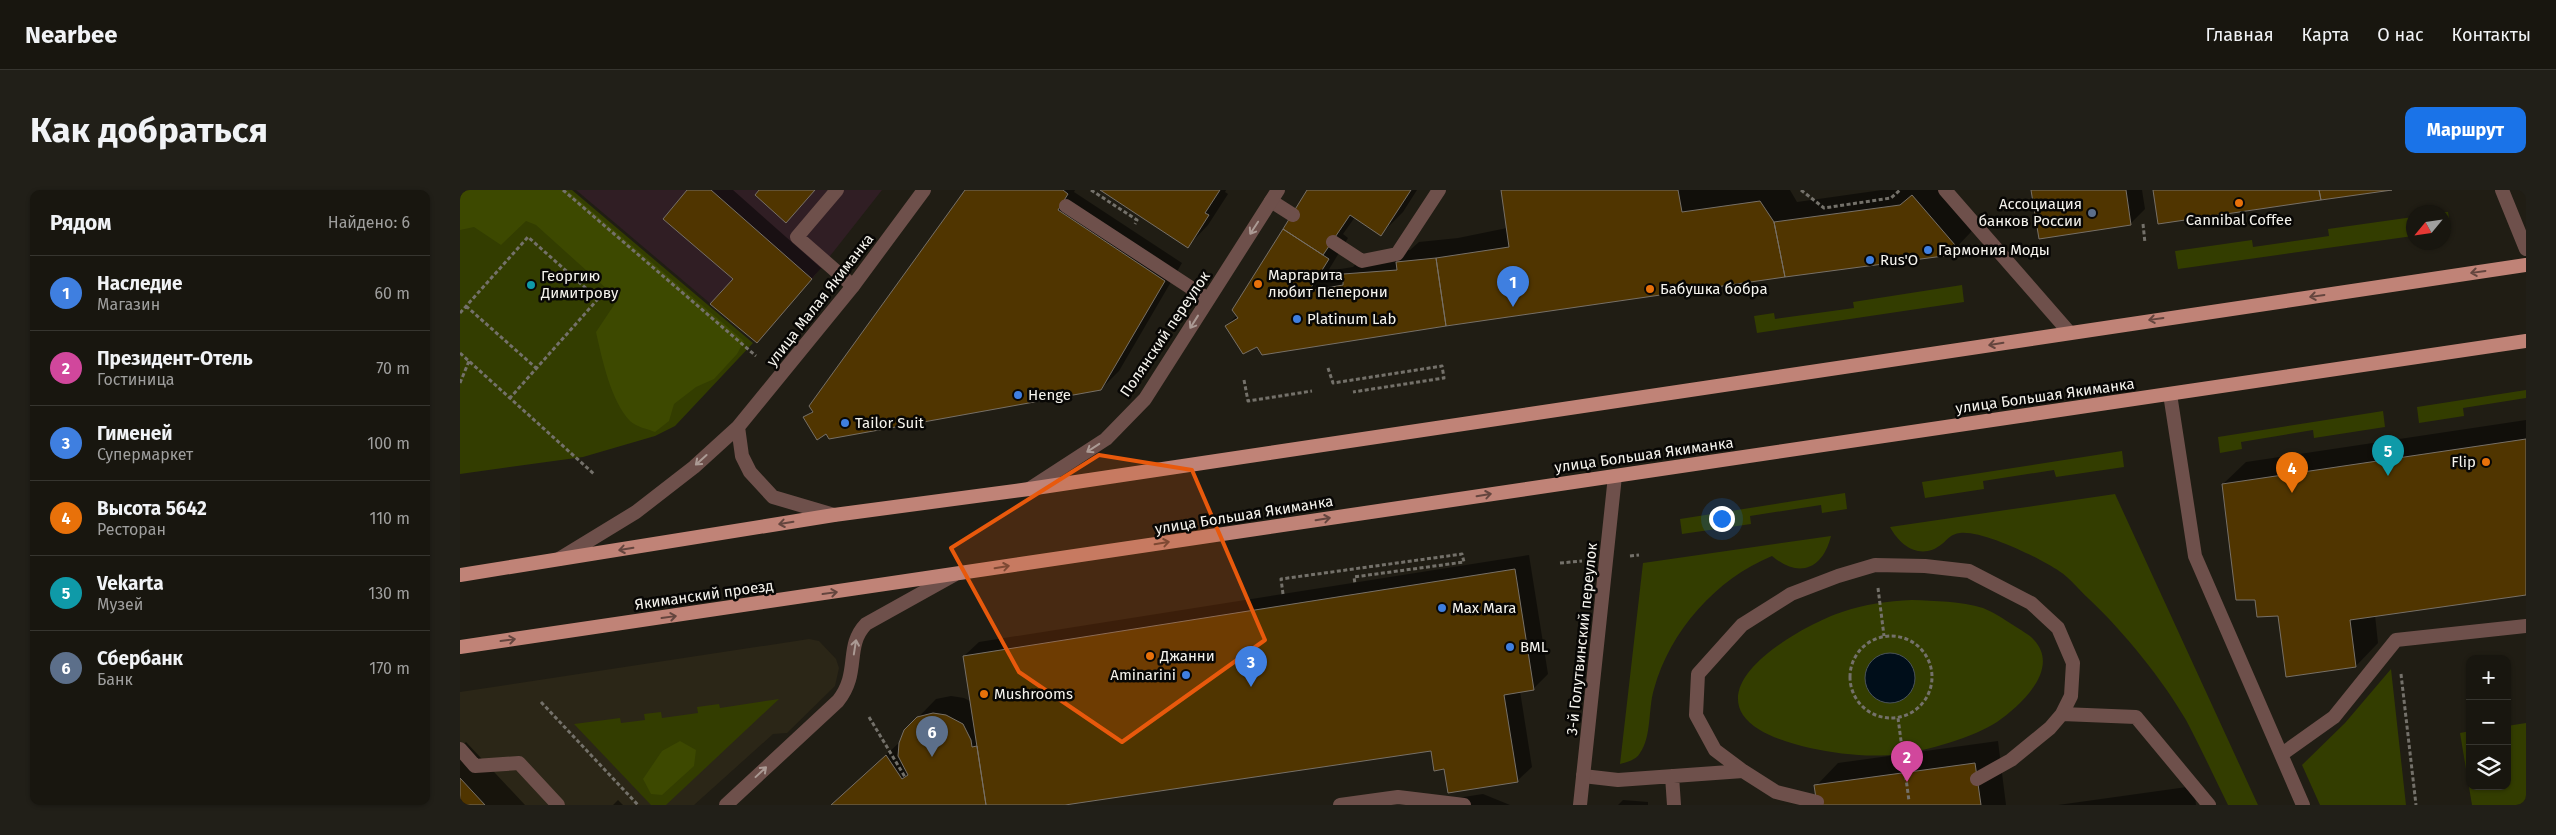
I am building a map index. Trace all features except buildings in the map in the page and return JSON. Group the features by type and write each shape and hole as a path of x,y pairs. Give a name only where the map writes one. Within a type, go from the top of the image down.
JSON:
{"main road":[{"path":"460,575 834,515 1029,489 2526,265"},
{"name":"улица Большая Якиманка","path":"954,575 2526,341"},
{"name":"Якиманский проезд","path":"460,647 954,575"}],"street":[{"path":"837,190 797,237 853,286"},
{"name":"улица Малая Якиманка","path":"558,560 636,512 694,467 738,427 853,286 924,190"},
{"path":"1333,242 1362,261 1397,254 1439,190"},
{"path":"1945,190 2070,332"},
{"path":"2502,190 2526,249"},
{"path":"1275,195 1293,215"},
{"name":"Полянский переулок","path":"1029,489 1106,439 1145,398 1275,195"},
{"path":"1066,206 1208,299"},
{"path":"2170,394 2195,556 2303,805"},
{"path":"738,427 742,456 750,472 773,497 834,515"},
{"name":"3-й Голутвинский переулок","path":"1580,805 1615,476"},
{"path":"1817,802 1776,792 1743,772 1715,750 1696,715 1698,674 1742,625 1791,594 1838,576 1875,565 1925,566 1969,571 2031,603 2058,628 2073,663 2071,696 2062,714 2050,728 2011,760 1977,779"},
{"name":"улица Большая Якиманка","path":"726,805 838,701 847,690 854,665 854,646 859,632 866,624 954,575"},
{"path":"2282,754 2334,717 2396,640 2526,626"},
{"path":"2062,714 2136,716 2209,805"},
{"path":"460,749 475,766 519,763 558,805"},
{"path":"1583,776 1618,780 1743,772"},
{"path":"1672,776 1674,805"},
{"path":"1340,805 1398,797 1464,805"}],"path":[{"path":"563,190 756,356"},
{"path":"1802,190 1824,208 1891,198 1900,190"},
{"path":"2143,224 2146,243"},
{"path":"460,313 528,237 598,300 510,398"},
{"path":"466,306 536,368"},
{"path":"460,353 594,474"},
{"path":"460,383 469,361"},
{"path":"1328,368 1333,383 1442,366 1444,378 1353,392"},
{"path":"1244,380 1248,401 1312,390"},
{"path":"1283,594 1281,579 1462,554 1464,562 1354,577 1355,584"},
{"path":"1630,556 1639,555"},
{"path":"1560,563 1582,561"},
{"path":"1880,604 1884,636"},
{"path":"1884,636 1899,636 1912,641 1923,650 1930,663 1933,677 1930,691 1923,703 1912,712 1898,718 1884,717 1871,712 1860,703 1852,691 1850,676 1853,662 1860,650 1871,641 1884,636"},
{"path":"2396,640 2416,805"},
{"path":"541,702 638,805"},
{"path":"869,717 905,777"},
{"path":"1898,718 1909,801"}],"highlighted area":[{"path":"1099,455 1192,470 1265,640 1122,742 1019,672 951,548"}],"shaded area":[{"path":"576,190 882,190 812,279 757,343"},
{"path":"809,639 819,641 836,659 839,668 835,686 787,733 773,734 694,805 460,805 460,692"}],"green space":[{"path":"460,190 572,190 753,343 675,426 655,436 583,457 460,474"},
{"path":"460,190 567,190 744,341 737,354 714,379 696,387 674,404 669,421 655,432 635,425 623,413 612,391 596,332 618,299 536,225 526,221 501,245 474,227 460,230"},
{"path":"2406,218 2406,237 2178,269 2175,251 2252,240 2253,247 2329,236 2328,229"},
{"path":"1962,285 1964,302 1757,333 1754,316 1774,313 1775,319 1854,308 1853,302"},
{"path":"2526,390 2526,398 2463,408 2464,416 2419,423 2417,407"},
{"path":"2383,411 2385,427 2314,438 2313,430 2241,442 2242,449 2220,453 2218,437"},
{"path":"2122,451 2124,467 2056,477 2054,470 1983,481 1984,489 1925,498 1922,482"},
{"path":"1845,493 1847,509 1822,513 1821,505 1750,516 1751,524 1682,534 1680,519"},
{"path":"2115,494 2258,805 2228,805 2186,720 2166,689 2142,656 2102,612 2063,574 2039,559 2011,546 1970,533 1954,534 1934,549 1919,551 1905,545 1890,527"},
{"path":"1831,536 1822,556 1809,567 1791,567 1772,556 1732,578 1698,609 1671,647 1661,668 1652,697 1644,746 1636,757 1620,764 1643,563"},
{"path":"1912,600 1957,603 1983,608 2030,636 2041,651 2043,663 2034,686 2026,697 1997,722 1976,733 1936,747 1889,755 1843,754 1802,746 1764,732 1749,722 1743,715 1738,699 1742,682 1754,666 1770,651 1810,626 1851,609 1876,603"},
{"path":"2391,669 2406,805 2320,805 2302,765 2345,723"},
{"path":"779,699 666,805 651,805 574,724 620,718 621,723 645,720 644,714 661,712 662,718 698,713 697,707 719,704 720,708"},
{"path":"2526,723 2526,805 2472,805 2470,790 2511,790 2511,725"},
{"path":"2466,732 2466,769 2460,733"},
{"path":"680,741 696,750 694,766 662,795 651,794 643,779 662,751"}],"water":[{"path":"1885,653 1895,653 1908,660 1915,673 1915,683 1908,696 1895,703 1885,703 1876,699 1869,692 1865,683 1865,673 1869,664 1876,657"}],"place":[{"name":"Cannibal Coffee","path":"2239,203"},
{"name":"Ассоциация банков России","path":"2092,213"},
{"name":"Гармония Моды","path":"1928,250"},
{"name":"Rus'O","path":"1870,260"},
{"name":"Маргарита любит Пеперони","path":"1258,284"},
{"name":"Георгию Димитрову","path":"531,285"},
{"name":"Бабушка бобра","path":"1650,289"},
{"name":"Наследие","path":"1513,307"},
{"name":"Platinum Lab","path":"1297,319"},
{"name":"Henge","path":"1018,395"},
{"name":"Tailor Suit","path":"845,423"},
{"name":"Flip","path":"2486,462"},
{"name":"Vekarta","path":"2388,476"},
{"name":"Высота 5642","path":"2292,493"},
{"name":"Max Mara","path":"1442,608"},
{"name":"BML","path":"1510,647"},
{"name":"Джанни","path":"1150,656"},
{"name":"Aminarini","path":"1186,675"},
{"name":"Гименей","path":"1251,687"},
{"name":"Mushrooms","path":"984,694"},
{"name":"Сбербанк","path":"932,757"},
{"name":"Президент-Отель","path":"1907,782"}]}
